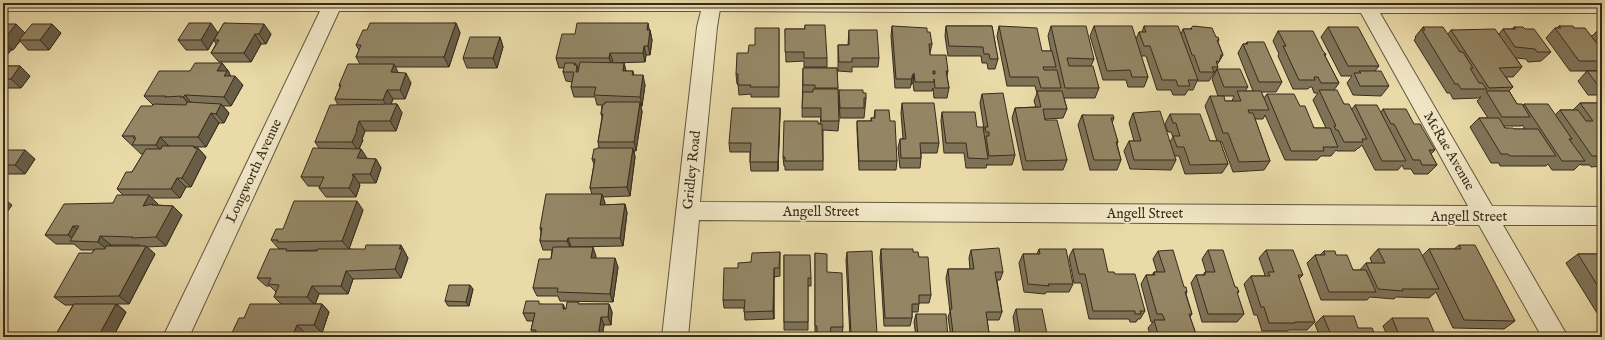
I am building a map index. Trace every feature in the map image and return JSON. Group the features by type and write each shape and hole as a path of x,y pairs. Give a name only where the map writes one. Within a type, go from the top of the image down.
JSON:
{"street":[{"path":"3,4 909,4 1602,7"},
{"name":"Gridley Road","path":"675,337 707,27 712,4"},
{"name":"Longworth Avenue","path":"176,337 333,5"},
{"name":"McRae Avenue","path":"1367,7 1555,337"},
{"name":"Angell Street","path":"687,211 1487,217 1602,216"}],"building":[{"path":"189,23 211,23 201,40 178,40"},
{"path":"224,23 264,24 259,34 255,34 244,53 211,53 219,40 214,40"},
{"path":"370,23 456,23 444,57 356,57 361,45 356,45 363,30 367,30"},
{"path":"577,23 648,23 647,30 650,30 648,46 644,46 643,53 610,53 609,58 556,58 562,34 575,34"},
{"path":"3,24 16,24 3,41"},
{"path":"32,24 52,24 40,40 19,40"},
{"path":"805,25 825,25 827,58 804,58 804,52 785,52 785,29 805,29"},
{"path":"892,26 927,28 927,32 930,32 932,44 929,44 930,55 946,55 948,71 946,71 949,88 935,88 934,79 934,82 915,82 914,73 912,79 896,79"},
{"path":"946,26 992,26 998,59 990,59 989,54 984,54 983,47 949,46"},
{"path":"999,26 1037,28 1042,51 1052,51 1056,67 1043,67 1044,70 1057,70 1061,88 1041,88 1038,77 1010,77"},
{"path":"1051,26 1086,26 1094,59 1067,58 1069,66 1093,66 1099,88 1065,88"},
{"path":"1094,26 1132,26 1148,77 1132,77 1130,70 1107,71"},
{"path":"1144,26 1178,26 1198,80 1188,80 1190,86 1178,86 1176,80 1162,80 1150,46 1144,46 1139,32 1146,32"},
{"path":"1193,26 1212,28 1216,37 1218,37 1219,40 1217,40 1223,55 1221,55 1219,62 1216,61 1218,67 1212,67 1214,72 1200,72 1194,55 1192,55 1183,29 1192,29 1191,28"},
{"path":"1559,26 1585,28 1602,50 1602,61 1579,61 1555,28 1561,28"},
{"path":"1328,27 1358,27 1379,66 1348,66"},
{"path":"1423,27 1443,27 1460,52 1463,52 1473,68 1470,68 1479,83 1482,83 1487,89 1461,89 1458,84 1455,84 1422,30 1425,30"},
{"path":"1514,27 1534,29 1551,52 1537,52 1535,49 1515,47 1503,29 1516,29"},
{"path":"755,28 779,28 779,87 750,87 751,85 738,85 738,74 736,74 737,53 748,53 749,45 755,45"},
{"path":"1495,29 1522,67 1499,68 1513,87 1489,88 1451,30"},
{"path":"849,30 877,30 879,58 852,58 852,62 839,62 838,45 849,45"},
{"path":"1278,31 1313,31 1326,54 1324,54 1339,83 1321,83 1318,77 1314,77 1315,80 1299,80 1283,46 1286,46"},
{"path":"470,37 500,37 493,58 463,58"},
{"path":"1247,42 1264,42 1282,82 1259,82 1243,44 1248,44"},
{"path":"580,62 624,63 623,71 633,71 632,75 643,75 640,97 594,95 596,87 571,87 574,72 563,72 565,63 575,63 574,65 577,65 576,72 578,72"},
{"path":"195,63 222,63 217,71 227,71 224,76 235,76 224,97 185,95 183,97 144,96 159,71 190,71"},
{"path":"348,64 394,64 391,72 406,73 400,90 387,90 383,100 335,99"},
{"path":"3,66 20,66 11,79 3,79"},
{"path":"803,68 837,68 838,88 815,88 815,85 803,85"},
{"path":"1217,69 1240,69 1248,87 1224,87"},
{"path":"1359,71 1381,71 1389,86 1360,86 1354,73 1361,73"},
{"path":"1587,71 1602,71 1602,85 1598,85"},
{"path":"813,89 838,89 839,121 821,121 821,108 802,108 803,92 813,92"},
{"path":"839,90 863,90 863,93 866,93 866,98 864,98 864,108 840,108"},
{"path":"1319,90 1337,90 1344,104 1349,104 1367,139 1362,139 1363,142 1344,142 1338,130 1336,130 1334,126 1336,126"},
{"path":"1037,91 1062,91 1067,109 1043,109 1045,120 1057,120 1067,160 1026,161 1015,108 1041,107"},
{"path":"1237,91 1261,91 1269,110 1248,110 1249,113 1253,113 1270,161 1239,162 1228,133 1223,133 1210,96 1224,96 1225,101 1241,101"},
{"path":"1486,91 1509,91 1517,104 1522,104 1530,117 1502,117"},
{"path":"1003,93 1015,155 989,156 986,136 989,136 989,132 986,132 985,127 988,127 982,94"},
{"path":"1267,94 1294,94 1300,106 1305,106 1314,128 1330,128 1338,147 1323,147 1324,151 1291,151"},
{"path":"187,102 221,104 216,114 211,113 198,137 160,137 156,145 132,145 136,138 133,138 135,136 122,136 141,106 152,106 154,104 186,105"},
{"path":"605,102 640,102 634,142 598,142 603,114 601,114 603,104 605,104"},
{"path":"902,103 934,103 939,143 920,143 921,158 901,158 900,139 906,139"},
{"path":"1580,103 1602,103 1602,121 1600,121 1602,125 1602,158 1601,156 1592,156 1560,110 1578,110 1586,121 1593,121"},
{"path":"397,104 390,121 359,121 357,131 352,142 315,142 330,105"},
{"path":"1524,104 1548,104 1572,139 1569,139 1585,161 1562,161"},
{"path":"1355,105 1377,105 1406,161 1382,161"},
{"path":"732,108 780,108 778,162 750,162 751,143 729,143"},
{"path":"1383,109 1406,109 1414,124 1420,124 1435,150 1429,150 1437,165 1422,165 1420,160 1413,160 1394,124 1391,124"},
{"path":"875,110 889,110 890,121 895,121 897,161 859,161 857,121 872,121 871,118 875,118"},
{"path":"1160,111 1176,160 1134,160 1129,141 1141,141 1133,113"},
{"path":"942,112 975,112 977,127 983,127 988,159 968,158 966,143 946,143"},
{"path":"1170,114 1200,114 1210,141 1220,141 1228,164 1190,165 1184,147 1177,147 1173,136 1180,136 1176,123 1173,123"},
{"path":"1082,115 1113,115 1114,118 1111,118 1118,142 1116,142 1121,160 1094,160"},
{"path":"1479,118 1499,118 1505,128 1538,129 1556,156 1510,156 1508,154 1501,154"},
{"path":"784,121 818,121 818,124 822,124 823,161 785,161 785,157 783,157"},
{"path":"162,146 194,146 194,148 198,148 182,178 177,178 171,189 117,189 126,172 132,172 146,149 161,149"},
{"path":"313,148 361,149 357,158 376,159 370,174 353,174 352,176 354,176 349,188 319,188 324,177 301,177"},
{"path":"633,148 627,187 590,188 595,159 592,159 594,149"},
{"path":"3,150 25,150 15,165 3,165"},
{"path":"546,194 602,194 600,205 625,204 620,238 568,238 567,241 540,241 542,228 540,228"},
{"path":"117,195 149,195 143,206 153,204 152,205 173,206 156,237 132,238 133,237 100,236 98,242 70,241 79,226 73,226 68,235 45,235 64,204 113,203"},
{"path":"294,201 357,201 342,241 277,242 278,240 271,240 276,229 283,229"},
{"path":"366,245 401,245 399,249 402,249 395,269 346,271 341,286 312,286 307,297 274,297 279,285 268,284 271,278 257,278 270,249 287,249 286,251 317,251 318,249 365,249"},
{"path":"1459,245 1475,245 1515,321 1464,320 1429,249 1461,249"},
{"path":"106,246 146,246 119,296 54,297 79,253 92,253 95,249 105,249"},
{"path":"553,247 593,247 591,258 615,258 610,294 557,292 558,288 533,288 539,259 551,259"},
{"path":"999,248 1003,272 995,272 1002,312 986,312 989,333 953,333 948,269 974,269 971,250"},
{"path":"881,249 913,249 913,252 918,252 919,257 928,257 931,295 919,295 919,304 912,304 912,318 885,318"},
{"path":"1039,249 1066,249 1073,284 1048,284 1049,286 1028,284 1023,254 1040,254"},
{"path":"1073,249 1103,249 1108,272 1114,272 1115,274 1135,274 1145,311 1140,311 1141,314 1135,314 1135,311 1093,311 1085,274 1079,274"},
{"path":"1378,249 1419,249 1439,289 1402,289 1403,291 1378,289 1366,263 1385,263"},
{"path":"1173,250 1184,287 1186,287 1187,292 1185,292 1192,314 1189,314 1197,337 1159,337 1154,320 1165,320 1162,314 1157,314 1146,275 1155,275 1154,272 1165,272 1158,251"},
{"path":"1208,250 1223,250 1235,287 1237,287 1239,292 1237,292 1244,314 1208,314 1196,275 1205,275 1205,272 1215,272"},
{"path":"1266,250 1293,250 1303,275 1298,275 1315,322 1269,323 1264,307 1261,307 1251,276 1270,276 1268,272 1274,272"},
{"path":"872,251 877,334 851,334 847,252"},
{"path":"1324,251 1335,251 1336,255 1347,255 1353,270 1366,270 1376,292 1329,292 1315,255 1325,255"},
{"path":"780,252 779,268 774,268 773,311 744,312 745,300 723,300 724,268 738,268 738,263 751,262 752,253"},
{"path":"815,253 827,254 827,272 842,273 843,327 831,327 830,335 817,335 817,326 815,326"},
{"path":"1578,254 1602,254 1602,293"},
{"path":"784,255 810,255 811,278 808,278 808,322 784,322"},
{"path":"449,285 470,285 466,302 445,301"},
{"path":"526,301 539,301 539,304 563,304 563,309 566,309 567,302 579,302 578,304 609,304 608,317 601,317 598,337 535,337 536,330 531,330 535,313 523,313"},
{"path":"74,304 116,304 98,337 28,337 55,336"},
{"path":"250,304 322,304 314,325 297,325 292,337 230,337 239,318 244,318"},
{"path":"1016,309 1042,309 1047,334 1020,334"},
{"path":"916,314 946,314 948,337 918,337"},
{"path":"1323,316 1354,316 1358,328 1372,328 1376,337 1332,337"},
{"path":"1392,318 1428,318 1436,337 1400,337"}]}
